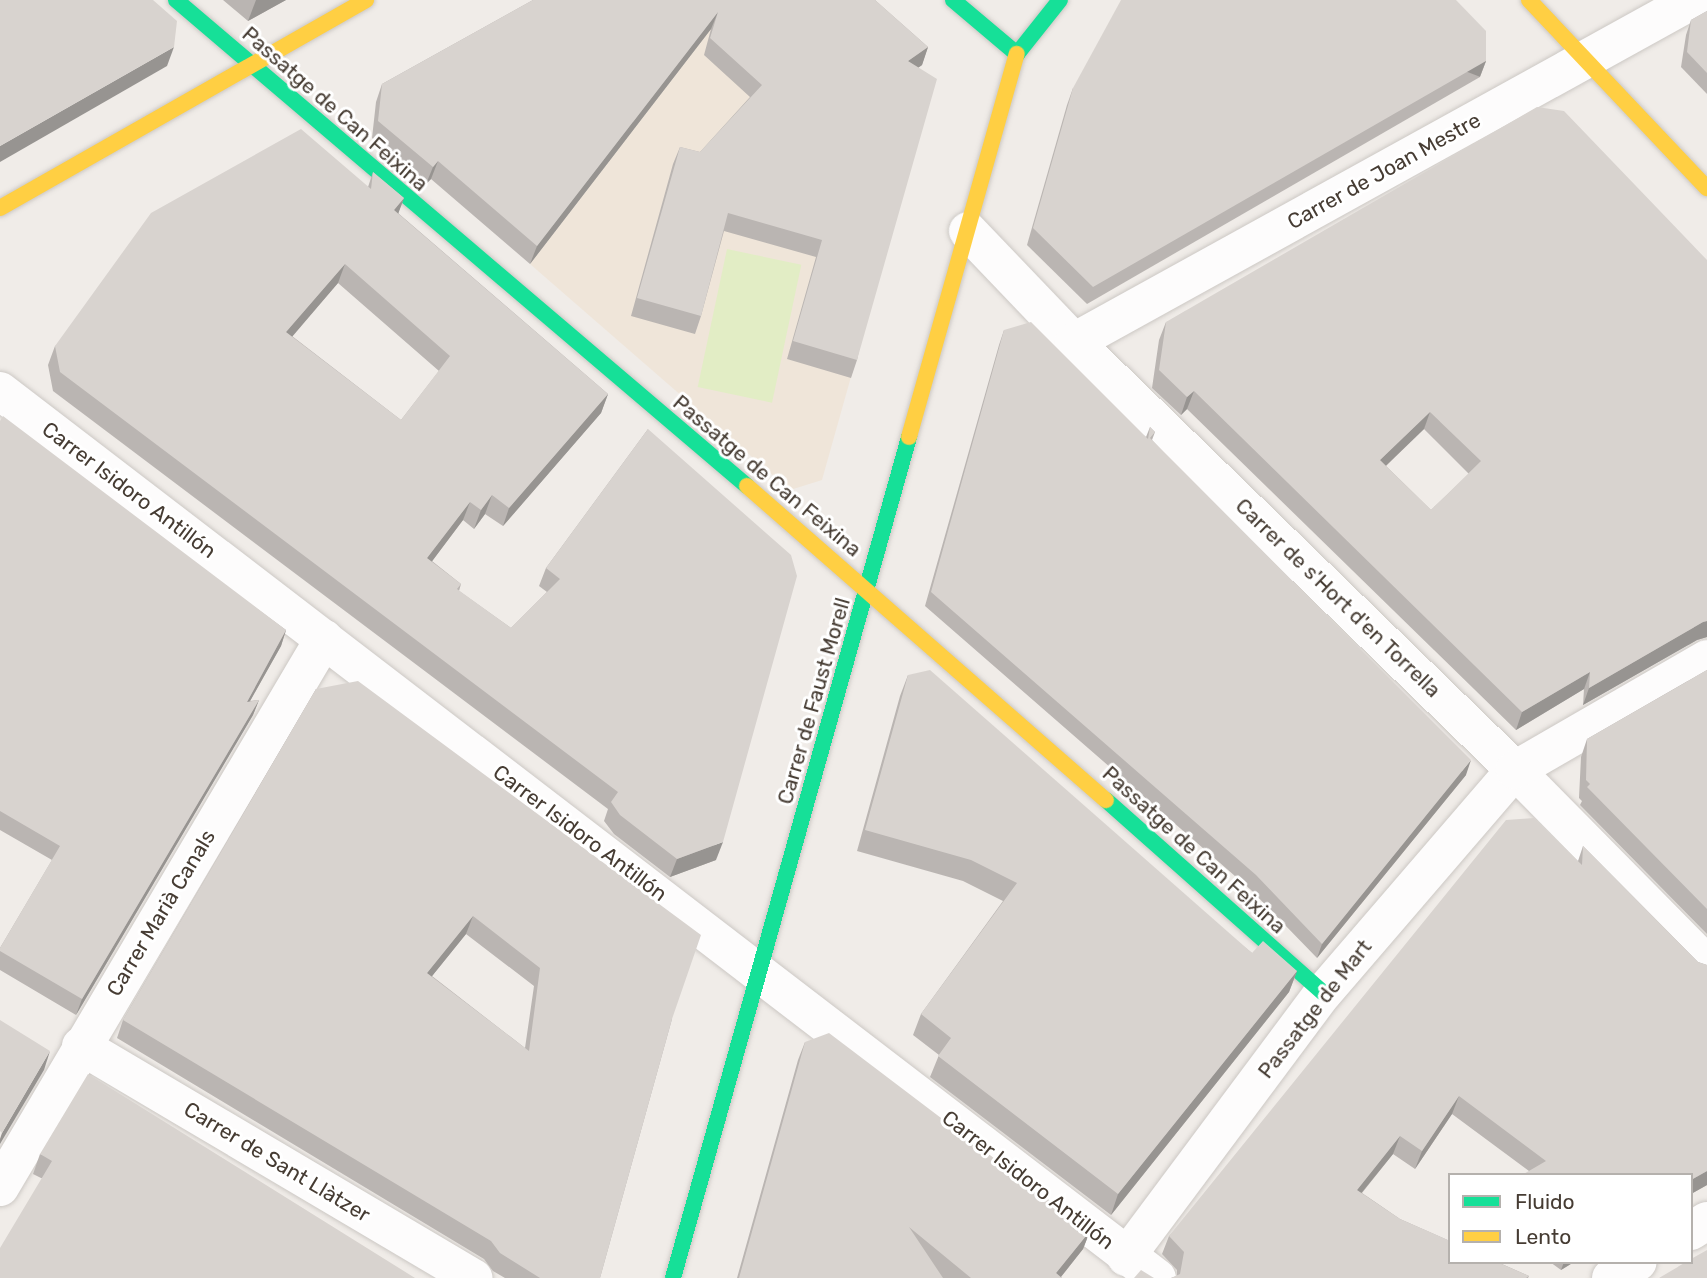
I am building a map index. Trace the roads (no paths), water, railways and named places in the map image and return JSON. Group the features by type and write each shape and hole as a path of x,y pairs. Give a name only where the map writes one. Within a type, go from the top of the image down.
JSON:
{"street":[{"name":"Passatge de Can Feixina","path":"176,0 867,588 1323,993"},
{"path":"0,208 253,67 366,0"},
{"path":"953,0 1017,54 1060,0"},
{"path":"1529,0 1707,188"},
{"name":"Carrer de Joan Mestre","path":"1074,342 1693,0"},
{"name":"Carrer de Faust Morell","path":"673,1278 1017,54"},
{"name":"Carrer de s'Hort d'en Torrella","path":"968,231 1074,342 1515,769 1707,965"},
{"name":"Carrer Isidoro Antillón","path":"0,391 760,969 1126,1257 1157,1278"},
{"name":"Carrer Marià Canals","path":"0,1187 324,639"},
{"name":"Passatge de Mart","path":"1126,1257 1323,993 1515,769 1707,659"},
{"name":"Carrer de Sant Llàtzer","path":"81,1046 473,1278"},
{"path":"1611,1278 1635,1264"}]}
